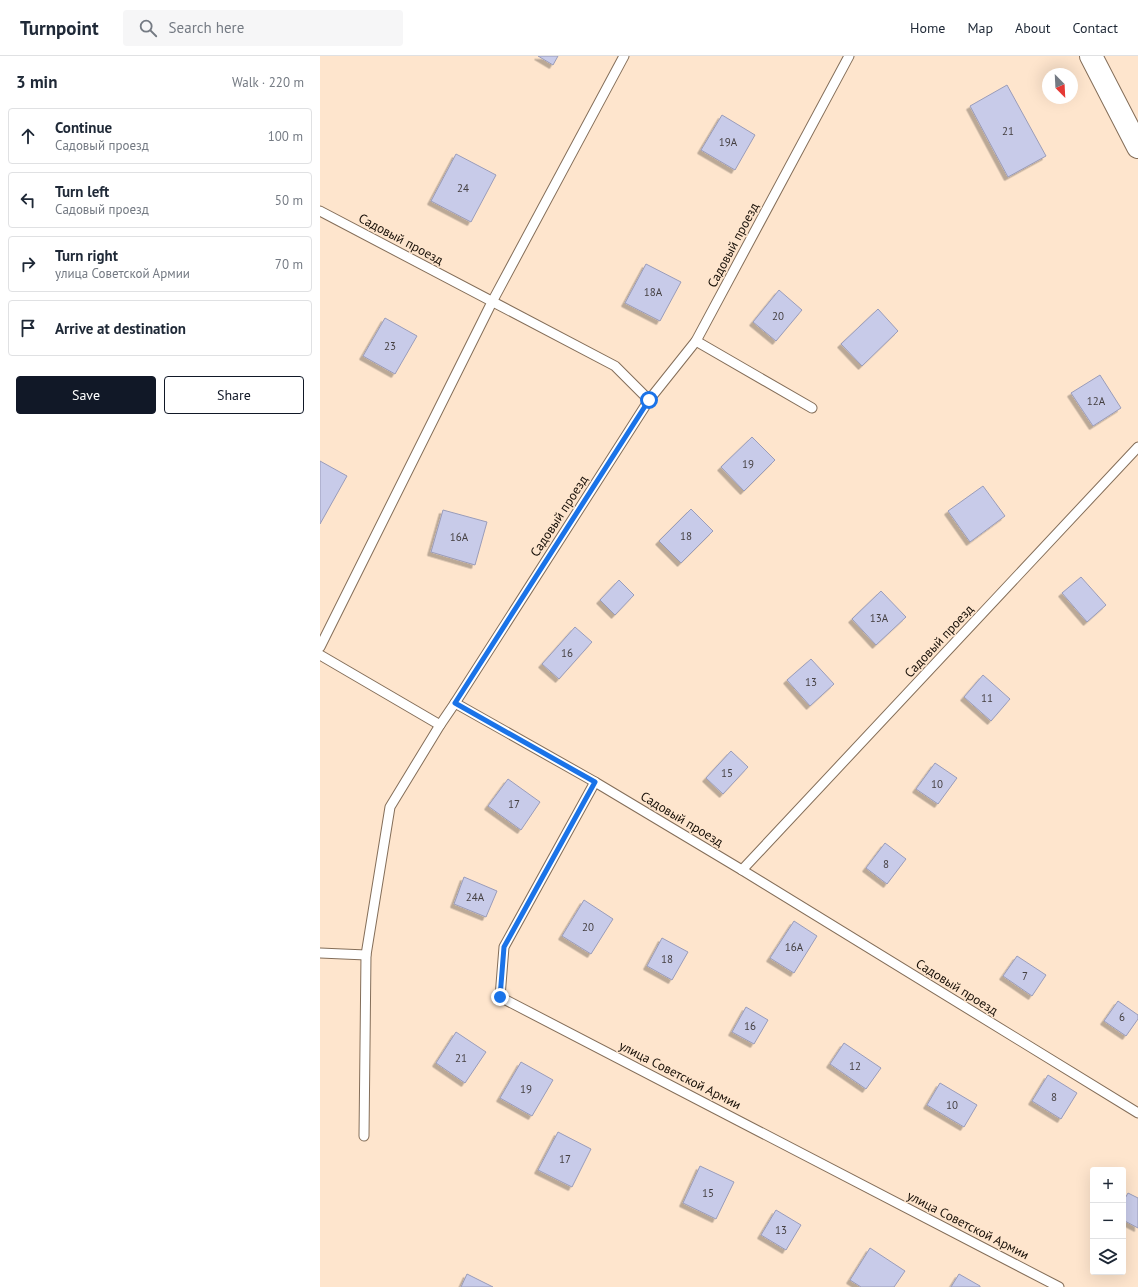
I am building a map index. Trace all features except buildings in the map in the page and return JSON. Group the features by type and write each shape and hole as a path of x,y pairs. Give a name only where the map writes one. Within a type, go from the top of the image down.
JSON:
{"street":[{"path":"1091,56 1138,147"}],"lane":[{"path":"320,647 492,302 624,56"},
{"name":"Садовый проезд","path":"850,56 696,341 649,400 455,703 595,782 742,870 1138,1113"},
{"name":"Садовый проезд","path":"320,211 615,366 649,400"},
{"path":"696,341 812,408"},
{"name":"Садовый проезд","path":"742,870 1138,447"},
{"path":"320,655 440,725"},
{"path":"364,1136 366,955 390,807 455,703"},
{"name":"улица Советской Армии","path":"595,782 504,947 500,997 1059,1287"},
{"path":"320,953 366,955"}],"route":[{"path":"500,997 504,947 595,782 455,703 649,400"}]}
